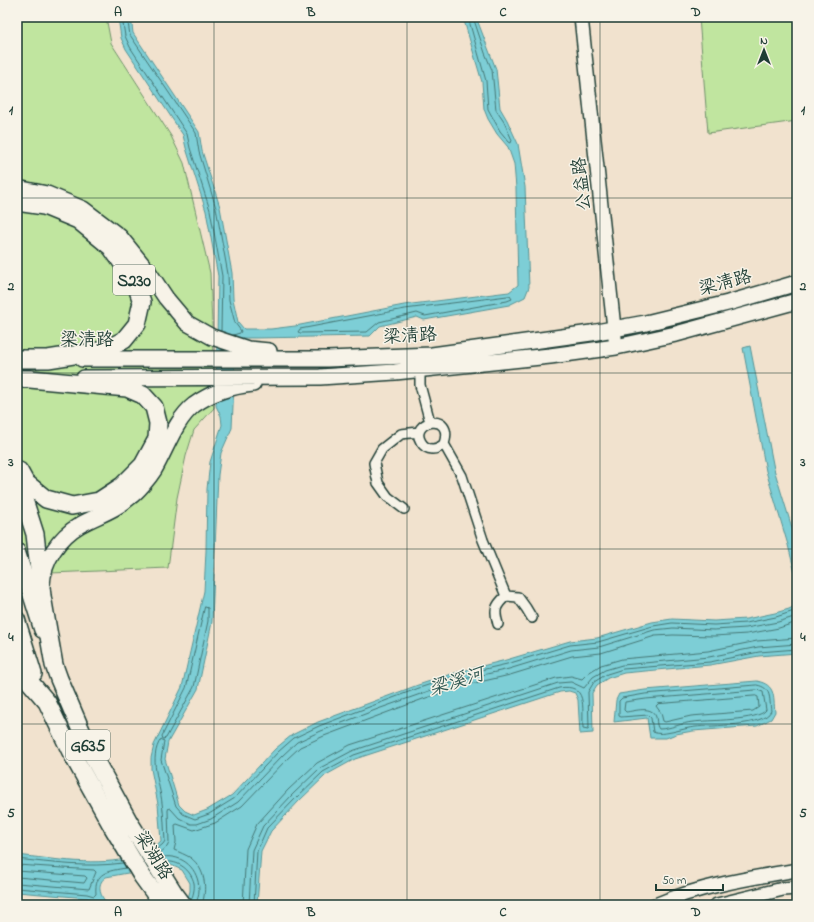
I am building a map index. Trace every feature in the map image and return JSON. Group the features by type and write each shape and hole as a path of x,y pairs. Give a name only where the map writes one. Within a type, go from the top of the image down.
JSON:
{"highway":[{"name":"S230","path":"17,202 44,206 78,220 111,247 135,281 142,302 137,324 124,340 105,350 48,359"},
{"name":"梁清路","path":"17,359 48,359"},
{"path":"17,467 25,482 46,499 72,506 99,501 122,486 143,465 157,439 158,423 154,407 144,395 127,388 23,379"},
{"path":"17,478 35,534 42,596 54,665"},
{"path":"17,651 29,681 47,702"},
{"name":"G635","path":"54,665 89,749 128,822 183,905"},
{"name":"梁湖路","path":"47,702 71,752 112,826 142,876 163,905"}],"main road":[{"path":"17,188 47,194 83,209 120,237 150,274 166,298 187,323 248,354"},
{"name":"梁清路","path":"48,359 205,359 248,354 420,362 440,354 583,334 646,323 721,305 797,283"},
{"name":"梁清路","path":"23,379 207,376 308,377 420,362 550,356 616,346 676,334 797,301"},
{"path":"42,596 43,576 50,558 61,540 79,526 105,514 130,498 154,471 178,424 193,406 212,394 239,385 308,377"},
{"path":"17,551 54,665"},
{"path":"17,619 33,672 47,702"}],"street":[{"name":"公益路","path":"581,17 616,346"},
{"path":"420,362 420,385 430,422"},
{"path":"430,422 438,422 445,428 447,436 444,444 438,448 431,449 424,446 419,440 419,432 423,425 430,422"},
{"path":"404,509 388,497 378,483 374,463 382,450 401,434 419,432"},
{"path":"444,444 462,476 483,540 506,596"},
{"path":"498,624 495,614 498,603 506,596 518,597 532,618"},
{"path":"655,905 707,888 754,877 797,870"},
{"path":"717,905 760,894 797,888"}],"green space":[{"path":"17,17 106,17 111,43 171,136 184,163 210,273 214,408 194,430 186,456 177,498 168,568 51,573 17,586"},
{"path":"699,17 797,17 797,121 708,133"}],"water":[{"name":"梁溪河","path":"118,17 131,17 133,33 199,132 202,151 220,207 232,273 233,299 238,322 244,329 271,329 295,326 404,305 509,292 518,285 516,188 514,164 508,147 497,134 484,109 482,82 463,17 476,17 496,69 500,108 518,144 525,187 529,287 525,297 509,305 424,320 417,317 380,326 370,336 236,338 232,428 221,453 218,475 212,622 198,689 168,742 165,759 179,805 185,811 194,815 207,810 232,795 275,749 292,735 318,722 418,685 458,672 506,660 570,641 597,638 652,622 672,619 714,621 746,619 775,613 797,605 797,653 759,656 710,665 624,673 608,678 597,685 592,693 593,733 580,734 578,700 575,693 569,691 560,692 355,759 326,775 271,831 261,851 257,905 186,905 190,891 190,883 182,870 171,865 106,877 100,885 101,895 105,901 99,905 97,905 94,900 87,898 17,892 17,855 91,862 120,860 137,856 161,841 158,804 151,769 151,758 154,745 182,687 204,591 207,489 210,462 222,425 221,416 216,406 218,276 206,211 183,135 126,49 121,38"},
{"path":"750,346 774,469 797,544 797,581 766,471 743,348"},
{"path":"757,681 768,685 771,688 775,712 771,719 757,726 693,731 676,734 666,738 650,738 647,718 614,722 616,700 619,694 645,690"}]}
